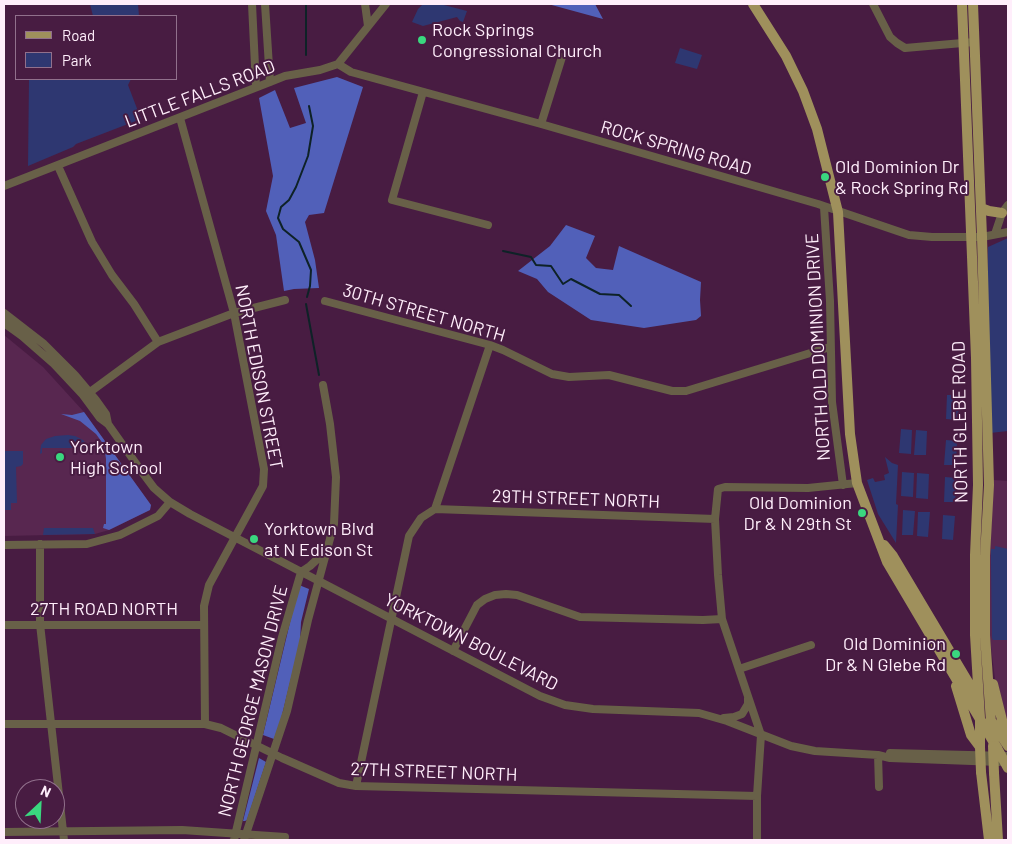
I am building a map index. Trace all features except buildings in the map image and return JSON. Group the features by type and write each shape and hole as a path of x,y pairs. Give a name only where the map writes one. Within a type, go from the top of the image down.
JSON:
{"main road":[{"path":"753,4 786,56 803,91 817,129 838,212 850,434 858,483 887,562 1008,768"},
{"name":"NORTH GLEBE ROAD","path":"969,4 988,485 985,556 987,665 994,745 998,840"},
{"name":"NORTH GLEBE ROAD","path":"969,42 981,208 977,237 978,484 974,555 975,635 980,747 989,840"},
{"path":"981,208 989,211 1005,209"},
{"path":"879,539 893,556 979,701 1008,745"},
{"path":"987,665 1008,745"},
{"path":"956,678 956,688 971,735 980,747"}],"street":[{"path":"252,4 256,87"},
{"path":"265,4 270,82"},
{"path":"365,4 368,26"},
{"path":"338,64 386,4"},
{"path":"873,4 890,37 905,48 969,42"},
{"path":"541,124 562,57"},
{"name":"LITTLE FALLS ROAD","path":"4,186 285,76 320,70 338,64"},
{"name":"ROCK SPRING ROAD","path":"338,64 351,72 541,124 824,207 910,235 977,237 1008,232"},
{"path":"423,92 392,200 488,225"},
{"name":"NORTH EDISON STREET","path":"180,118 234,313 264,469 263,486 209,585 204,606 205,724"},
{"path":"58,166 92,242 158,342"},
{"name":"NORTH OLD DOMINION DRIVE","path":"824,207 832,402 843,485"},
{"path":"995,234 1005,209"},
{"path":"90,392 158,342 234,313 285,300"},
{"name":"30TH STREET NORTH","path":"325,301 490,345 552,374 569,377 609,375 672,391 686,391 830,347"},
{"name":"YORKTOWN BOULEVARD","path":"4,313 49,348 90,392 106,414 108,424"},
{"name":"YORKTOWN BOULEVARD","path":"4,323 54,364 83,395 100,418 108,424 154,488 170,502 235,538 534,694 565,705 593,709 688,712 720,718 791,746 815,752 890,758 1008,762"},
{"path":"356,786 409,536 421,518 435,509 490,345"},
{"name":"NORTH GEORGE MASON DRIVE","path":"244,838 287,712 318,581 334,524 336,477 323,385"},
{"path":"757,840 757,796 761,735 722,619 715,519 718,490 725,487 808,488 858,483"},
{"path":"4,544 87,544 120,535 158,516 170,502"},
{"name":"29TH STREET NORTH","path":"435,509 715,519"},
{"path":"40,544 40,624 64,840"},
{"name":"NORTH GEORGE MASON DRIVE","path":"234,837 282,637 301,572 326,551"},
{"path":"452,651 477,605 495,595 517,595 580,617 722,619"},
{"name":"27TH ROAD NORTH","path":"4,624 204,625"},
{"path":"739,669 812,645"},
{"path":"720,718 734,717 742,714 748,704 747,694"},
{"name":"27TH STREET NORTH","path":"4,724 205,724 221,728 273,754 339,782 356,786 757,796"},
{"name":"YORKTOWN BOULEVARD","path":"878,756 890,752 1008,756"},
{"path":"878,756 879,787"},
{"path":"4,832 182,830 244,838 285,837"}],"shaded area":[{"path":"548,4 595,4 603,19"},
{"path":"337,77 363,87 324,213 309,215 305,222 315,260 319,288 284,291 276,235 266,211 273,176 259,98 275,90 290,128 306,123 294,88"},
{"path":"566,225 595,236 586,258 596,268 613,270 619,246 701,282 701,316 696,320 644,328 591,320 548,292 537,279 518,271 550,246"},
{"name":"Yorktown High School","path":"4,335 43,367 84,412 151,505 150,510 109,530 95,534 4,536"},
{"path":"84,412 151,505 150,510 109,530 103,528 104,524 106,524 106,459 104,445 96,434 80,421 61,414 72,415"},
{"path":"993,480 1008,481 1008,731 996,687 989,631"},
{"path":"299,585 309,589 301,622 300,642 281,719 274,739 263,735"},
{"path":"259,758 266,762 247,820 243,821"}],"green space":[{"path":"90,4 138,4 139,15 93,15"},
{"path":"423,4 440,4 467,11 463,22 457,17 423,26 412,22 418,9"},
{"path":"680,48 702,55 697,69 675,63"},
{"path":"29,80 130,80 128,85 141,119 76,144 28,166"},
{"path":"1008,238 1008,431 990,433 987,296 988,247"},
{"path":"947,395 959,395 958,420 946,419"},
{"path":"901,429 912,430 911,454 899,453"},
{"path":"916,430 927,431 926,455 914,455"},
{"path":"68,435 83,440 93,453 89,453 88,448 42,448 42,453 40,454 41,445 46,439"},
{"path":"946,440 957,441 956,465 944,465"},
{"path":"4,451 23,451 23,464 16,467 17,503 11,503 11,510 4,510"},
{"path":"885,457 898,465 896,543 878,514 867,480 873,478 875,482 885,480 884,475 889,473"},
{"path":"902,472 914,473 913,497 901,496"},
{"path":"917,473 929,474 928,499 916,498"},
{"path":"945,477 957,478 955,502 944,502"},
{"path":"903,510 915,511 913,535 902,535"},
{"path":"918,512 930,512 928,537 917,536"},
{"path":"943,515 955,516 953,540 942,539"},
{"path":"44,528 93,528 95,534 43,535"},
{"path":"995,546 1008,549 1008,640 993,640 992,638 991,549 995,549"}],"waterway":[{"path":"306,4 306,55"},
{"path":"307,297 311,270 299,242 283,229 278,218 281,207 289,200 296,187 308,156 313,126 309,106"},
{"path":"503,251 531,257 536,265 551,266 563,284 571,279 600,294 619,295 631,306"},
{"path":"306,304 319,375"}],"place":[{"name":"Rock Springs Congressional Church","path":"422,40"},
{"name":"Old Dominion Dr & Rock Spring Rd","path":"825,177"},
{"name":"Yorktown High School","path":"60,457"},
{"name":"Old Dominion Dr & N 29th St","path":"862,513"},
{"name":"Yorktown Blvd at N Edison St","path":"254,539"},
{"name":"Old Dominion Dr & N Glebe Rd","path":"956,654"}]}
